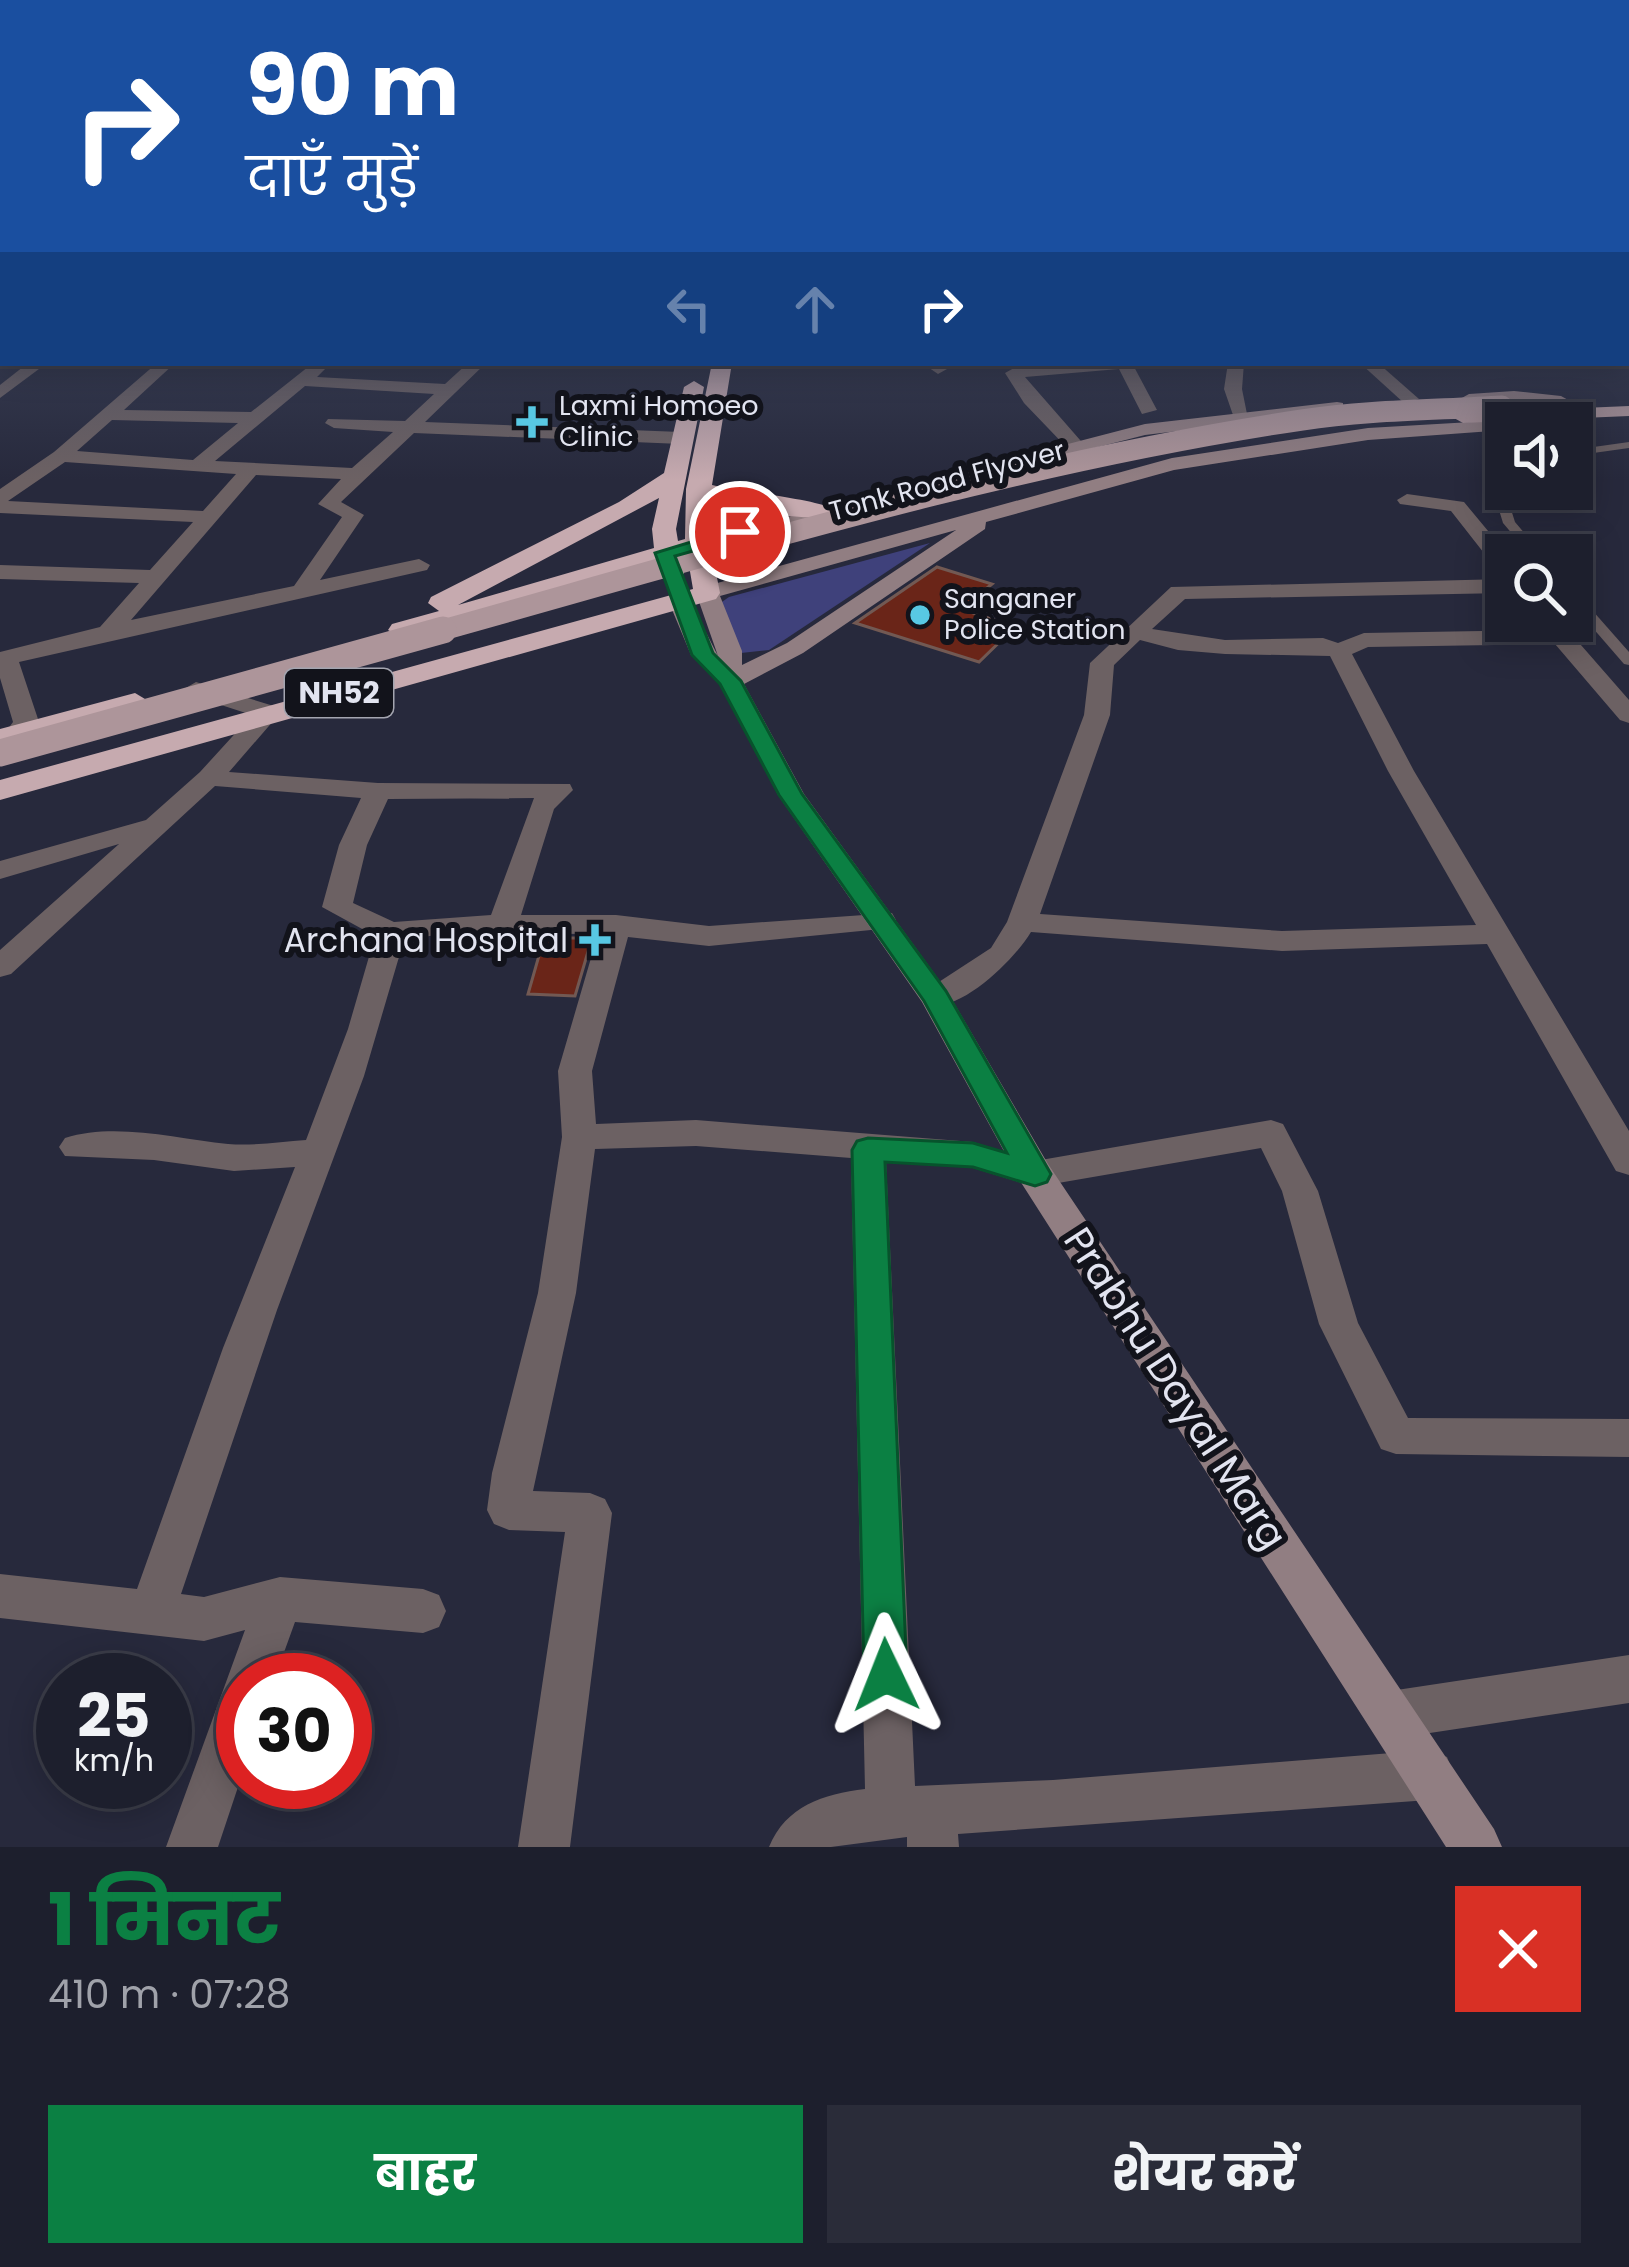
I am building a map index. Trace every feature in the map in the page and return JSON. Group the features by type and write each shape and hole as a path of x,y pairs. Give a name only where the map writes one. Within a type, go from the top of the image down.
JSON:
{"highway":[{"path":"693,596 698,543 681,438 698,366"},
{"path":"693,596 664,553 721,366"},
{"path":"368,640 628,507 685,484 752,503 824,511"},
{"name":"NH52","path":"6,741 698,543"},
{"name":"NH52","path":"0,790 693,596"}],"main road":[{"path":"1593,403 1629,397"},
{"path":"1593,409 1629,411"},
{"name":"Tonk Road Flyover","path":"6,741 1082,460 1306,418 1485,415"},
{"name":"Tonk Road Flyover","path":"0,772 769,555 1118,465 1320,428 1485,416"}],"street":[{"path":"0,393 35,366"},
{"path":"0,498 61,457 164,366"},
{"path":"196,466 320,366"},
{"path":"302,591 355,515 328,504 475,366"},
{"path":"1078,448 1030,399 1014,374 1094,366"},
{"path":"1126,366 1148,410"},
{"path":"1236,366 1233,389 1242,415"},
{"path":"1372,366 1410,399"},
{"path":"302,381 449,390"},
{"path":"698,543 1145,430 1242,415 1514,396 1543,402"},
{"path":"109,415 257,418"},
{"path":"693,596 1172,464 1485,418"},
{"path":"334,423 681,438"},
{"path":"61,457 357,474"},
{"path":"108,632 251,469"},
{"path":"1407,500 1457,506 1485,540"},
{"path":"0,507 208,517"},
{"path":"730,681 795,649 993,511"},
{"path":"6,741 26,722 3,659 419,565"},
{"path":"0,572 156,578"},
{"path":"936,998 1002,955 1022,922 1097,715 1102,663 1179,592 1485,586"},
{"name":"Prabhu Dayal Marg","path":"693,596 703,655 730,681 791,795 936,998 1035,1174 1476,1847"},
{"path":"1136,632 1178,643 1323,645 1339,651 1401,770 1629,1162"},
{"path":"1339,651 1364,640 1485,633"},
{"path":"1567,642 1629,715"},
{"path":"0,967 209,778 268,712 190,688"},
{"path":"209,778 378,791 560,790 541,806 503,924"},
{"path":"378,791 353,845 337,907 391,932 503,924 616,924 709,936 881,920"},
{"path":"0,870 154,826"},
{"path":"1022,922 1282,941 1498,934"},
{"path":"544,1847 590,1513 508,1510 556,1293 579,1137 575,1071 616,924"},
{"path":"152,1613 257,1308 377,992 391,932"},
{"path":"579,1137 696,1133 973,1155 1035,1174 1271,1133 1300,1191 1340,1324 1396,1436 1629,1438"},
{"path":"77,1147 154,1147 234,1158 320,1152"},
{"path":"868,1150 918,1823"},
{"path":"0,1596 204,1619 280,1599 423,1611"},
{"path":"260,1653 280,1599"},
{"path":"1390,1715 1629,1679"},
{"path":"795,1847 806,1829 824,1822 918,1823 1429,1775"},
{"path":"192,1847 216,1778"}],"lane":[{"path":"1593,450 1629,445"},
{"path":"1593,620 1629,661"}],"shaded area":[{"path":"930,543 769,650 741,653 719,604 729,597"}],"building":[{"name":"Sanganer Police Station","path":"937,567 992,584 961,609 1015,627 979,662 855,623"},
{"path":"544,938 592,938 575,996 528,994"}],"place":[{"name":"Laxmi Homoeo Clinic","path":"532,422"},
{"name":"Sanganer Police Station","path":"920,615"},
{"name":"Archana Hospital","path":"595,940"}],"route":[{"path":"740,532 664,553 703,655 730,681 791,795 936,998 1035,1174 973,1155 868,1150 886,1675"}]}
